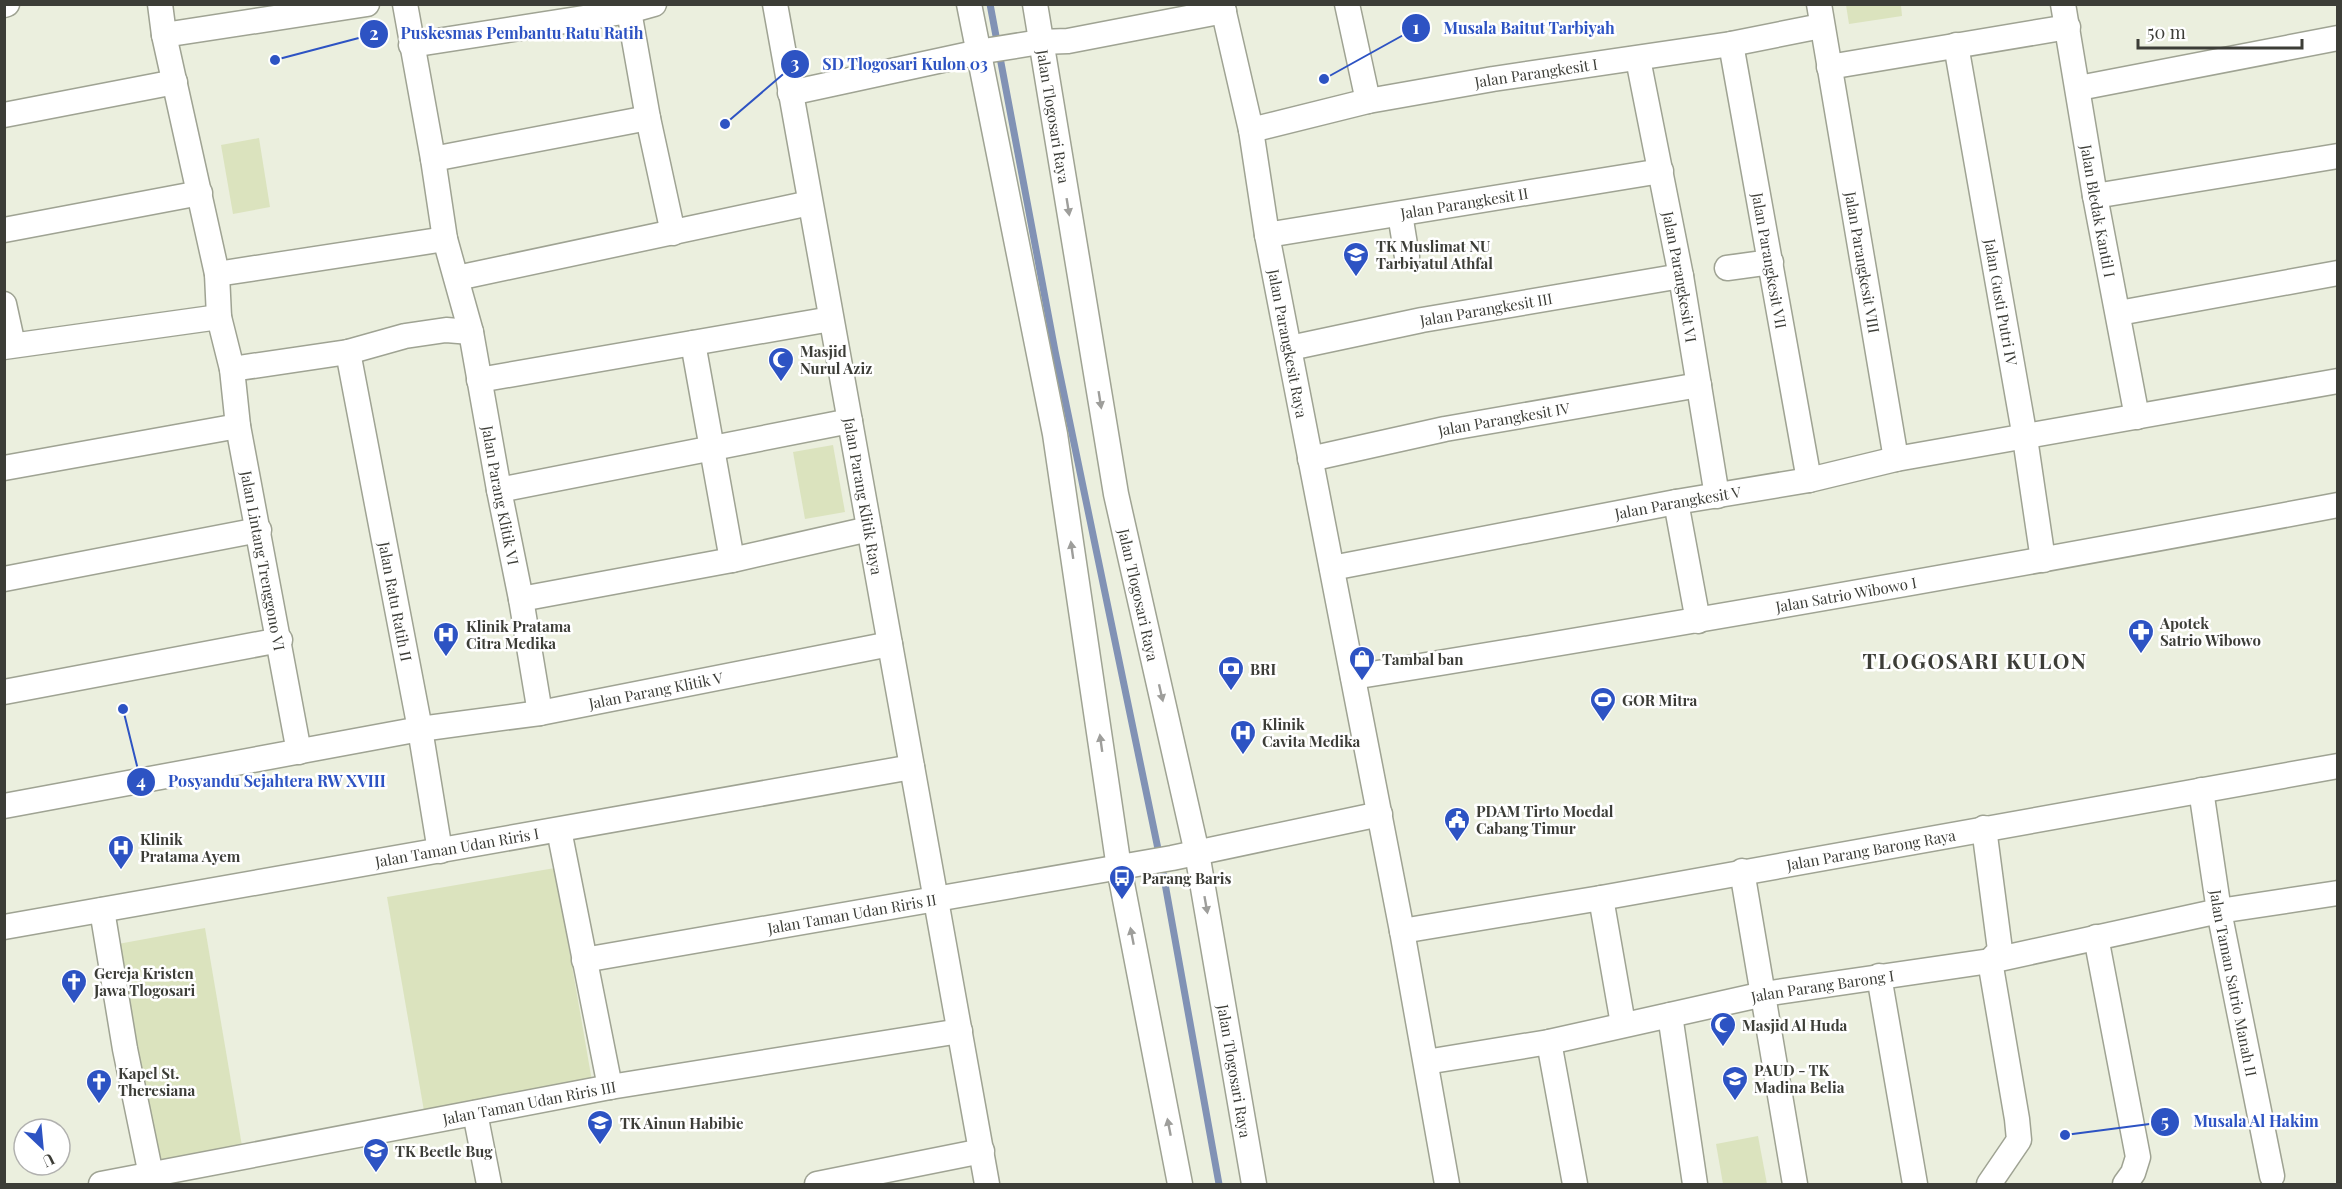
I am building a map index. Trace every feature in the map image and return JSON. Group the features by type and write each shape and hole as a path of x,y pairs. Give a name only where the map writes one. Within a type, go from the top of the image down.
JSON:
{"street":[{"name":"Jalan Lintang Trenggono VI","path":"160,4 164,35 217,274 219,317 232,369 238,426 280,640 299,752"},
{"path":"164,35 290,10 367,4"},
{"name":"Jalan Parang Klitik VI","path":"405,4 434,159 445,238 471,332 540,713"},
{"path":"411,45 629,11 654,4"},
{"name":"Jalan Parang Klitik Raya","path":"775,4 987,1185"},
{"path":"969,4 981,52 1055,434 1124,867 1180,1185"},
{"path":"1347,4 1368,101"},
{"name":"Jalan Tlogosari Raya","path":"1036,5 1038,43 1116,494 1197,853 1254,1185"},
{"path":"790,93 981,52 1068,41 1223,8"},
{"name":"Jalan Parangkesit Raya","path":"1223,8 1251,130 1267,235 1353,677"},
{"path":"629,11 648,118 673,233"},
{"name":"Jalan Parangkesit I","path":"1251,130 1368,101 1492,79 1731,44 1820,15"},
{"name":"Jalan Parangkesit VIII","path":"1820,15 1896,459"},
{"path":"1829,67 1956,45 2066,16"},
{"name":"Jalan Bledak Kantil I","path":"2066,16 2095,196 2137,417"},
{"path":"2079,88 2337,38"},
{"name":"Jalan Parangkesit VII","path":"1731,44 1809,480"},
{"name":"Jalan Gusti Putri IV","path":"1956,45 2025,438 2043,560"},
{"name":"Jalan Parangkesit VI","path":"1638,59 1681,276 1717,496"},
{"path":"4,115 175,82"},
{"path":"434,159 648,118"},
{"path":"2095,196 2337,156"},
{"name":"Jalan Parangkesit II","path":"1267,235 1661,171"},
{"path":"4,230 200,193"},
{"path":"457,278 810,203"},
{"path":"1400,214 1407,257"},
{"path":"217,274 445,238"},
{"path":"1727,268 1771,262"},
{"path":"2119,313 2337,273"},
{"name":"Jalan Parangkesit III","path":"1290,348 1422,321 1681,276"},
{"path":"4,304 9,346 219,317"},
{"path":"479,380 831,318"},
{"path":"232,369 348,352 405,336 446,330 471,332"},
{"path":"693,343 732,560"},
{"name":"Jalan Ratu Ratih II","path":"348,352 420,729 440,850"},
{"name":"Jalan Parangkesit V","path":"1332,568 1676,502 1809,480 1896,459 2337,381"},
{"name":"Jalan Parangkesit IV","path":"1310,459 1445,429 1699,385"},
{"path":"499,490 850,421"},
{"path":"4,468 238,426"},
{"path":"1676,502 1698,621"},
{"name":"Jalan Satrio Wibowo I","path":"1353,677 1698,621 2337,505"},
{"path":"521,599 732,560 869,529"},
{"path":"4,579 259,530"},
{"path":"4,692 280,640"},
{"name":"Jalan Parang Klitik V","path":"4,806 420,729 540,713 890,644"},
{"path":"1353,677 1402,931 1447,1185"},
{"name":"Jalan Parang Barong Raya","path":"1402,931 1601,898 2337,766"},
{"name":"Jalan Taman Udan Riris I","path":"4,927 912,767"},
{"name":"Jalan Taman Satrio Manah II","path":"2201,790 2219,911 2274,1182"},
{"name":"Jalan Taman Udan Riris II","path":"584,960 1124,867 1380,814"},
{"path":"1984,828 2000,950 1990,961 2019,1140 1989,1185"},
{"path":"559,830 610,1087"},
{"path":"1742,871 1795,1185"},
{"name":"Jalan Parang Barong I","path":"1426,1062 1548,1042 1764,994 1990,961 2219,911 2337,893"},
{"path":"1601,898 1623,1024"},
{"path":"102,910 125,1049 151,1175"},
{"path":"2096,938 2138,1157 2133,1173 2125,1185"},
{"path":"1879,976 1915,1185"},
{"path":"1670,1016 1695,1185"},
{"name":"Jalan Taman Udan Riris III","path":"101,1185 610,1087 960,1031"},
{"path":"1548,1042 1575,1185"},
{"path":"475,1113 489,1185"},
{"path":"817,1185 860,1180 982,1151"}],"green space":[{"path":"1846,5 1901,5 1902,16 1849,24"},
{"path":"259,138 270,207 233,214 221,145"},
{"path":"833,445 845,512 805,519 793,452"},
{"path":"555,868 592,1081 424,1111 387,897"},
{"path":"205,928 242,1146 156,1162 118,944"},
{"path":"1758,1136 1767,1184 1723,1184 1716,1144"}],"waterway":[{"path":"990,4 1055,351 1164,878 1219,1184"}],"place":[{"name":"Puskesmas Pembantu Ratu Ratih","path":"275,60"},
{"name":"Musala Baitut Tarbiyah","path":"1324,79"},
{"name":"SD Tlogosari Kulon 03","path":"725,124"},
{"name":"TK Muslimat NU Tarbiyatul Athfal","path":"1356,278"},
{"name":"Masjid Nurul Aziz","path":"781,383"},
{"name":"Apotek Satrio Wibowo","path":"2141,655"},
{"name":"Klinik Pratama Citra Medika","path":"446,658"},
{"name":"Tambal ban","path":"1362,682"},
{"name":"BRI","path":"1231,692"},
{"name":"Posyandu Sejahtera RW XVIII","path":"123,709"},
{"name":"GOR Mitra","path":"1603,723"},
{"name":"Klinik Cavita Medika","path":"1243,756"},
{"name":"PDAM Tirto Moedal Cabang Timur","path":"1457,843"},
{"name":"Klinik Pratama Ayem","path":"121,871"},
{"name":"Parang Baris","path":"1122,901"},
{"name":"Gereja Kristen Jawa Tlogosari","path":"74,1005"},
{"name":"Masjid Al Huda","path":"1723,1048"},
{"name":"PAUD - TK Madina Belia","path":"1735,1102"},
{"name":"Kapel St. Theresiana","path":"99,1105"},
{"name":"Musala Al Hakim","path":"2065,1135"},
{"name":"TK Ainun Habibie","path":"600,1146"},
{"name":"TK Beetle Bug","path":"376,1174"}],"district":[{"name":"TLOGOSARI KULON","path":"1975,660"}]}
